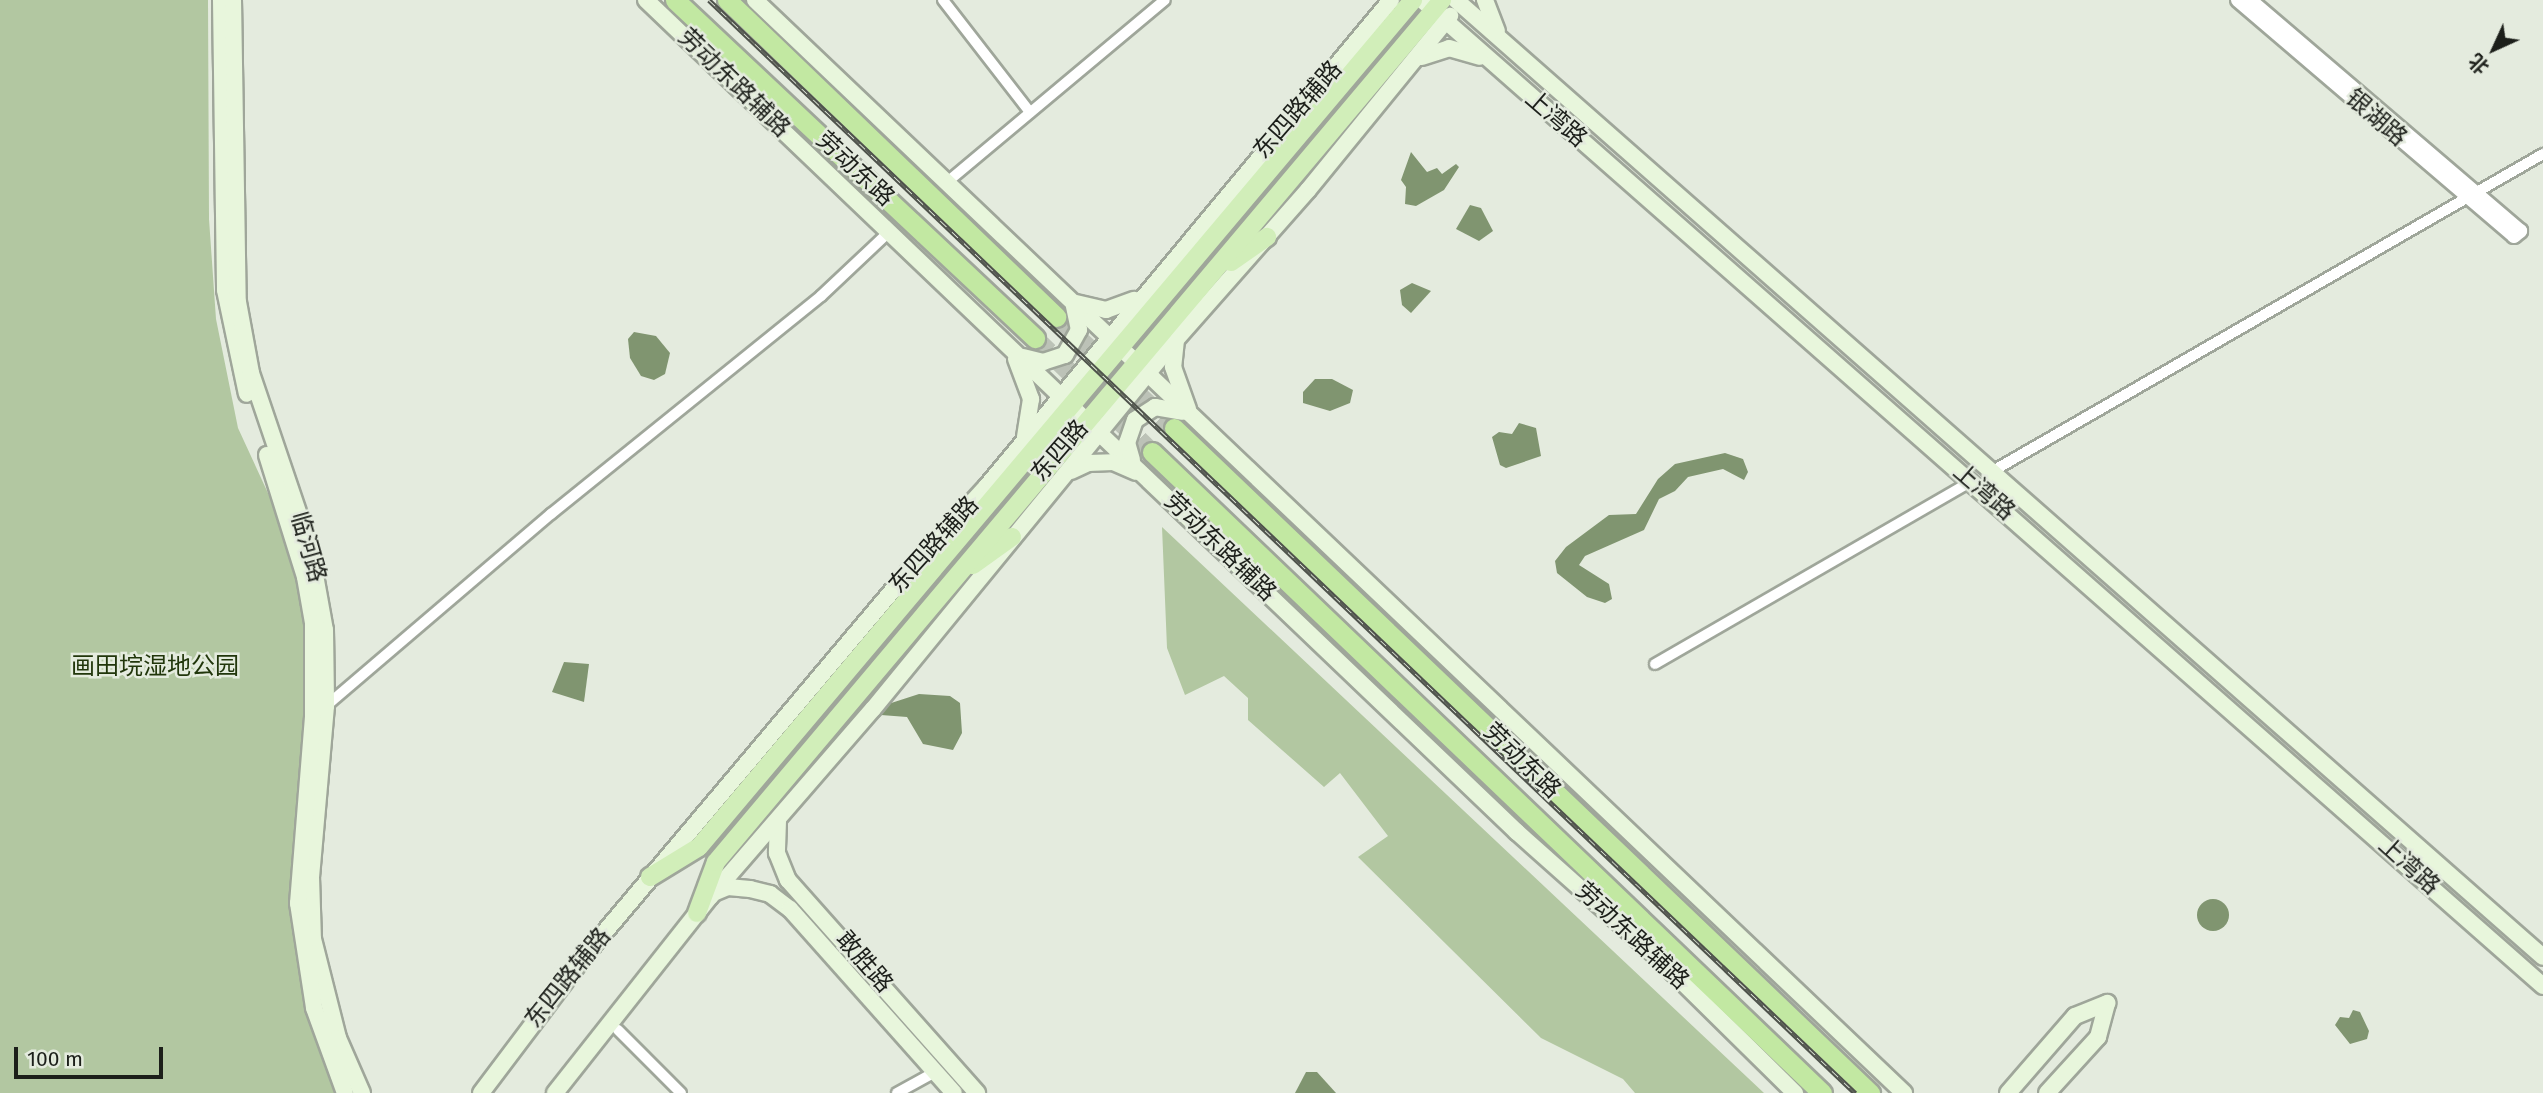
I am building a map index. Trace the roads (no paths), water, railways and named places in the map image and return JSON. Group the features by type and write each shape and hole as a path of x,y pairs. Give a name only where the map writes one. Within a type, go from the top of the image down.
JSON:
{"highway":[{"name":"劳动东路","path":"675,0 1035,338"},
{"name":"劳动东路","path":"727,0 1056,317"},
{"name":"劳动东路","path":"1188,423 1870,1093"},
{"name":"劳动东路","path":"1152,452 1822,1093"}],"main road":[{"name":"临河路","path":"221,0 227,309 240,373 305,577 313,623 313,717 298,903 314,1008 345,1093"},
{"name":"临河路","path":"233,0 238,302 251,373 320,589 326,706 311,877 313,939 338,1038 362,1093"},
{"name":"劳动东路辅路","path":"646,0 1517,832 1655,955 1795,1093"},
{"path":"755,0 1141,370 1188,423 1904,1093"},
{"path":"1360,61 1382,0"},
{"name":"东四路辅路","path":"1113,343 1147,289 1391,0"},
{"name":"东四路","path":"650,877 699,847 1003,486 1031,443 1113,343 1413,0"},
{"path":"1485,0 1496,30 1507,43"},
{"path":"1141,370 1177,338 1267,237 1409,67 1436,8 1460,1"},
{"name":"上湾路","path":"1460,1 2543,957"},
{"name":"东四路","path":"697,913 716,862 1055,457 1094,426 1141,370 1193,297 1436,8"},
{"name":"上湾路","path":"1436,8 1490,62 1972,481 2543,986"},
{"path":"1409,67 1438,48 1458,49 1490,62"},
{"path":"1267,147 1328,99"},
{"path":"1211,276 1267,237"},
{"path":"1062,294 1085,307 1106,310 1124,305 1147,289"},
{"path":"1188,423 1176,383 1172,356 1193,297"},
{"path":"1018,354 1035,362 1065,355 1079,330 1074,306"},
{"path":"1000,338 1028,383 1031,443 1054,438 1059,446 1055,457"},
{"path":"1135,465 1127,443 1135,419 1155,407 1188,423"},
{"path":"555,1093 697,913 778,821 1063,476 1094,426"},
{"name":"东四路辅路","path":"481,1093 582,959 650,877 922,558 1031,443"},
{"path":"1063,476 1088,463 1113,462 1152,481"},
{"path":"922,558 974,520"},
{"path":"956,577 1012,537"},
{"name":"敢胜路","path":"778,821 777,853 788,880 977,1093"},
{"name":"敢胜路","path":"714,893 728,887 750,888 770,894 790,909 954,1093"},
{"path":"2008,1093 2075,1016 2107,1003 2098,1037 2047,1093"}],"street":[{"path":"943,0 1030,112"},
{"path":"946,183 1166,0"},
{"name":"银湖路","path":"2238,0 2472,195"},
{"name":"银湖路","path":"2250,0 2517,234"},
{"path":"1991,472 2543,154"},
{"path":"326,706 551,514 821,296 889,232"},
{"path":"1655,664 1972,481"},
{"path":"618,1030 681,1093"},
{"path":"897,1093 935,1072"}],"tunnel":[{"path":"1056,317 1174,428"},
{"path":"1035,338 1152,452"}],"railway":[{"path":"709,0 1855,1093"}],"park label":[{"name":"画田垸湿地公园","path":"155,667"}]}
